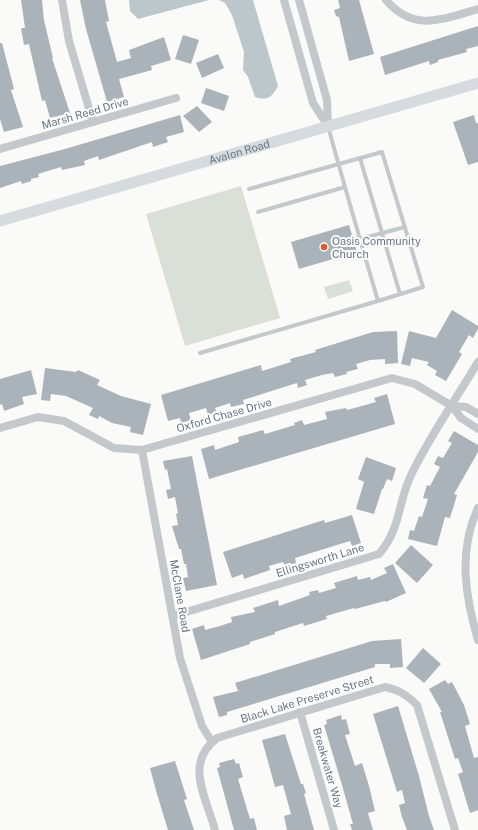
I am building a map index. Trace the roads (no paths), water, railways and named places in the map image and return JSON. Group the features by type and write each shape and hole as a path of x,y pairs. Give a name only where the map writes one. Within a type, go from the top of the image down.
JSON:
{"main road":[{"name":"Avalon Road","path":"0,221 478,83"}],"street":[{"path":"62,0 70,41 93,122"},
{"path":"294,0 284,1 313,104 328,126"},
{"path":"299,0 327,100 328,126"},
{"path":"386,0 395,10 407,18 422,21 437,21 478,9"},
{"name":"Marsh Reed Drive","path":"0,149 176,98"},
{"name":"Ellingsworth Lane","path":"173,616 379,554 389,542 396,527 402,497 412,474 438,427 478,362"},
{"name":"Oxford Chase Drive","path":"0,428 38,417 64,421 114,448 142,450 392,378 415,384 452,406 461,418 478,429"},
{"name":"Oxford Chase Drive","path":"452,406 466,407 478,414"},
{"name":"McClane Road","path":"142,450 185,676 202,726 212,742"},
{"path":"478,508 469,534 465,566 468,606 478,640"},
{"name":"Black Lake Preserve Street","path":"215,830 198,770 201,754 212,742 217,738 385,687 408,695 417,705 455,830"},
{"name":"Breakwater Way","path":"300,712 334,830"}],"lane":[{"path":"328,126 378,301"},
{"path":"200,353 423,287 382,152 249,189"},
{"path":"360,158 400,294"},
{"path":"258,212 345,187"},
{"path":"360,240 405,227"}],"place":[{"name":"Oasis Community Church","path":"324,247"}]}
